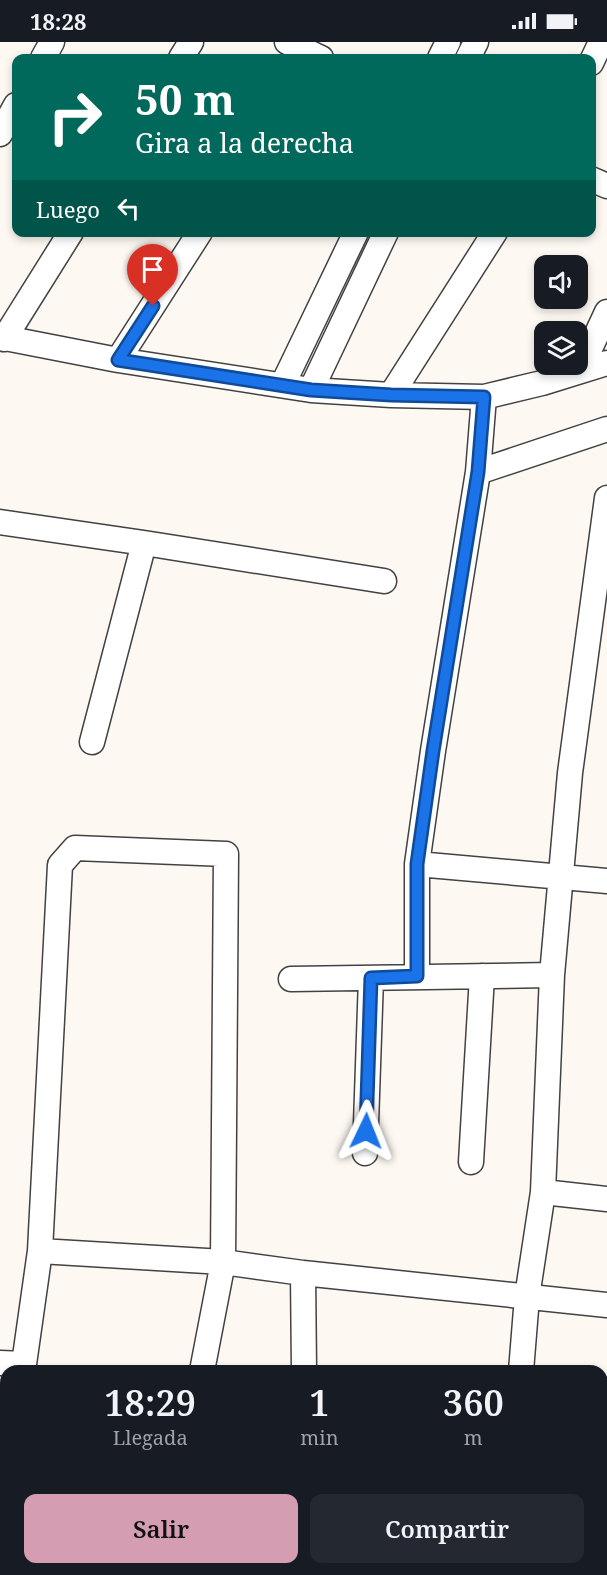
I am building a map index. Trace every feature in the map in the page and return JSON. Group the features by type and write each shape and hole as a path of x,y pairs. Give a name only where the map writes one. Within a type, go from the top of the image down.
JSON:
{"street":[{"path":"287,42 316,53"},
{"path":"0,134 12,112"},
{"path":"68,237 2,338 118,360 311,390 484,397 565,375"},
{"path":"118,360 197,237"},
{"path":"283,384 354,237"},
{"path":"311,390 384,237"},
{"path":"391,395 492,237"},
{"path":"588,353 607,312"},
{"path":"588,368 607,363"},
{"path":"417,976 417,864 478,472 484,397"},
{"path":"478,472 607,429"},
{"path":"521,1365 527,1297 543,1192 552,975 570,773 607,498"},
{"path":"0,522 384,581"},
{"path":"92,742 144,543"},
{"path":"23,1365 40,1251 60,865 75,848 226,854 223,1262 203,1365"},
{"path":"417,864 607,881"},
{"path":"291,979 552,975"},
{"path":"471,1162 482,976"},
{"path":"365,1153 371,978"},
{"path":"543,1192 607,1199"},
{"path":"40,1251 223,1262 303,1273 607,1305"},
{"path":"303,1273 304,1365"},
{"path":"562,1575 574,1575"}],"route":[{"path":"153,306 118,360 311,390 484,397 478,472 417,864 417,976 371,978 366,1131"}]}
